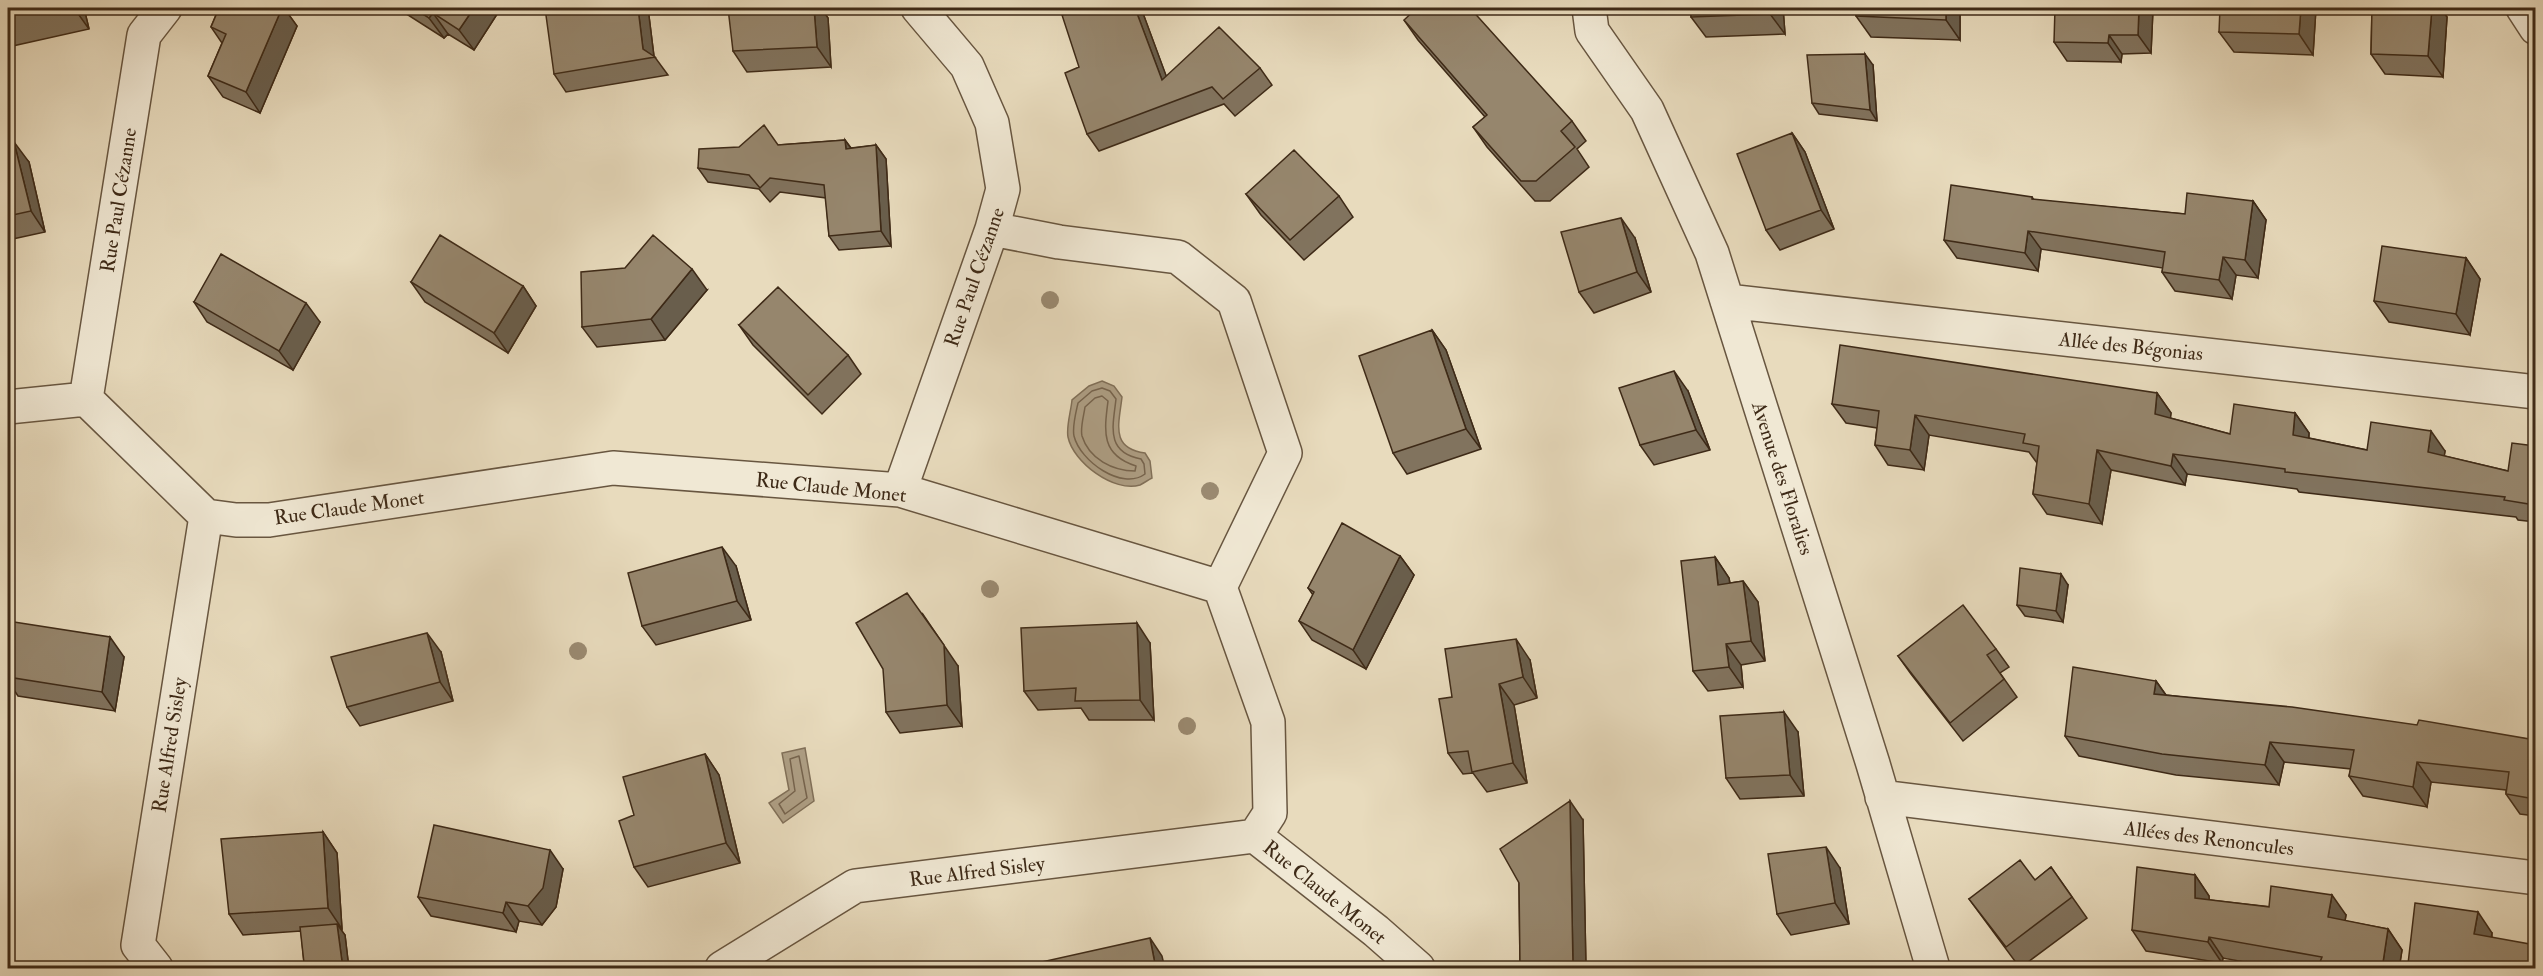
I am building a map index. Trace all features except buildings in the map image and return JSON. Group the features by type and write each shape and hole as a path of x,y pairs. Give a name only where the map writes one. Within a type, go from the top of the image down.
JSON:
{"street":[{"name":"Rue Paul Cézanne","path":"86,399 144,35 165,8"},
{"name":"Rue Paul Cézanne","path":"900,490 992,229 1003,189 992,123 967,66 918,8"},
{"name":"Avenue des Floralies","path":"1589,8 1592,31 1647,110 1712,253 1882,797 1933,969"},
{"path":"2523,8 2535,28"},
{"path":"992,229 1059,242 1178,257 1234,301 1285,453 1220,586"},
{"name":"Allée des Bégonias","path":"1727,301 2535,392"},
{"path":"8,406 86,399 206,516"},
{"name":"Rue Claude Monet","path":"206,516 236,520 269,520 613,468 900,490 1220,586 1268,722 1270,813 1255,836 1377,931 1418,969"},
{"name":"Rue Alfred Sisley","path":"156,969 138,945 206,516"},
{"name":"Allées des Renoncules","path":"1882,797 2535,878"},
{"name":"Rue Alfred Sisley","path":"722,969 855,886 1255,836"}],"water":[{"path":"1102,381 1114,386 1122,397 1119,433 1122,440 1126,446 1145,453 1150,461 1152,478 1140,485 1130,486 1107,480 1086,465 1071,447 1068,424 1072,400 1089,386"},
{"path":"805,748 814,801 783,823 769,803 789,790 782,753"}]}
